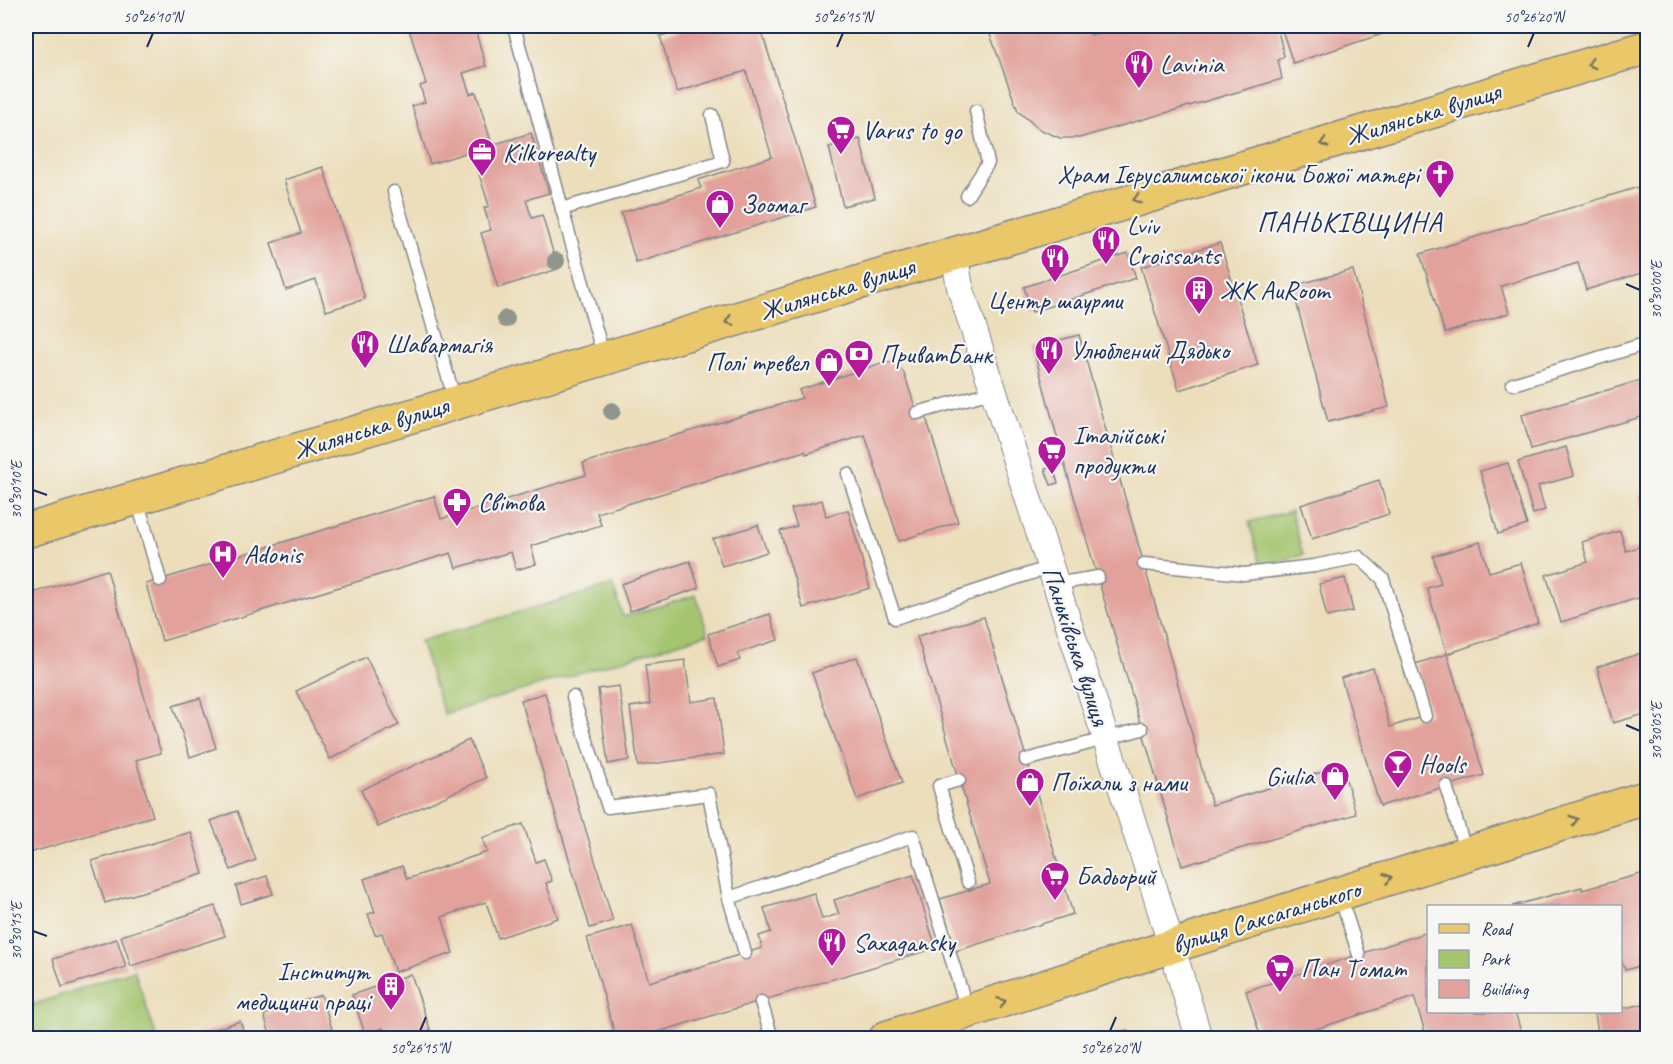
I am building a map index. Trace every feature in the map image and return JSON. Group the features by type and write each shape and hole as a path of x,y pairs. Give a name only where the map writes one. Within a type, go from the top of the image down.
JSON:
{"main road":[{"name":"Жилянська вулиця","path":"26,531 1647,47"},
{"name":"вулиця Саксаганського","path":"886,1038 935,1031 969,1013 1172,946 1647,797"}],"street":[{"name":"Паньківська вулиця","path":"954,254 960,287 1106,738 1199,1038"}],"lane":[{"path":"514,26 604,358"},
{"path":"967,196 988,163 976,111"},
{"path":"562,209 723,161 712,115"},
{"path":"394,192 455,403"},
{"path":"1513,384 1647,343"},
{"path":"917,413 994,391"},
{"path":"848,474 895,618 1053,576 1098,577"},
{"path":"136,497 160,580"},
{"path":"1144,564 1244,574 1314,566 1359,557 1383,579 1425,716"},
{"path":"573,697 608,807 709,794 729,898 745,953"},
{"path":"1026,760 1142,729"},
{"path":"959,780 939,786 968,882"},
{"path":"1446,786 1466,854"},
{"path":"729,898 913,836 969,1013"},
{"path":"1339,894 1359,955"},
{"path":"761,1002 772,1038"}],"green space":[{"path":"1291,511 1303,555 1261,566 1249,522"},
{"path":"613,585 623,617 696,595 708,634 444,714 420,641"},
{"path":"134,970 157,1038 26,1038 26,1007"}],"building":[{"path":"408,26 474,26 486,66 463,73 470,94 476,92 492,145 531,133 549,193 526,200 532,218 542,215 558,269 498,288 481,233 491,230 484,208 489,206 472,151 430,164 412,106 425,102 420,86 426,84"},
{"path":"694,26 760,26 816,207 636,263 621,213 701,188 698,180 772,157 746,71 677,92 660,36"},
{"path":"987,26 1087,26 1091,35 1133,26 1277,26 1284,56 1278,60 1282,79 1079,138 1060,138 1039,129 1018,111"},
{"path":"1407,26 1293,63 1281,27"},
{"path":"860,139 875,198 843,206 829,147"},
{"path":"323,167 365,299 326,311 316,280 286,290 271,243 301,233 284,180"},
{"path":"1648,184 1648,271 1586,290 1578,263 1501,286 1509,313 1445,333 1420,254"},
{"name":"ЖК AuRoom","path":"1220,243 1258,365 1179,390 1141,267"},
{"path":"1128,253 1136,278 1032,312 1024,287"},
{"path":"1353,270 1389,407 1328,422 1292,286"},
{"path":"1079,335 1212,805 1342,766 1356,814 1182,866 1063,459 1033,347"},
{"path":"885,362 895,363 904,373 919,419 926,417 958,522 899,541 865,435 597,513 601,525 531,546 536,564 516,570 511,552 456,568 451,553 162,641 146,584 434,496 441,519 586,475 583,463 802,398 799,390"},
{"path":"1642,380 1648,398 1648,415 1531,449 1522,415"},
{"path":"1566,447 1574,476 1538,486 1545,510 1533,514 1518,462"},
{"path":"1508,463 1527,525 1498,534 1480,471"},
{"name":"Італійські продукти","path":"1053,467 1058,483 1051,485 1045,469"},
{"path":"1379,480 1389,514 1312,539 1301,505"},
{"path":"1648,493 1648,522 1647,523 1639,496"},
{"path":"822,500 826,516 848,510 870,588 803,608 780,531 797,526 791,509"},
{"path":"758,525 767,552 722,566 713,539"},
{"path":"1620,531 1626,551 1648,544 1648,595 1561,622 1546,575 1588,562 1582,542"},
{"path":"1480,542 1489,572 1521,563 1538,623 1447,654 1427,588 1441,584 1433,556"},
{"path":"690,561 699,588 630,611 621,584"},
{"path":"107,570 161,753 136,760 153,816 26,854 26,595"},
{"path":"1345,578 1353,611 1327,617 1319,584"},
{"path":"770,614 778,640 737,653 740,660 718,667 708,634"},
{"path":"984,617 1073,914 956,951 940,899 990,884 917,636"},
{"path":"1648,651 1648,713 1613,723 1597,667"},
{"path":"1447,654 1484,775 1380,806 1341,678 1373,668 1390,727 1431,714 1415,664"},
{"path":"366,657 399,725 330,759 296,691"},
{"path":"857,657 902,783 857,799 812,673"},
{"path":"685,660 691,702 717,698 724,754 638,766 630,707 650,704 645,665"},
{"path":"619,686 629,760 608,764 598,689"},
{"path":"545,693 613,921 590,928 521,700"},
{"path":"200,698 216,748 190,757 173,706"},
{"path":"469,740 486,778 378,827 361,790"},
{"path":"237,811 256,860 231,870 211,821"},
{"path":"523,824 536,862 544,859 552,881 546,883 558,918 498,938 486,902 442,917 453,953 395,972 382,933 375,935 368,914 375,912 364,879 402,866 407,879 487,852 482,838"},
{"path":"191,832 203,874 105,903 92,861"},
{"path":"1648,872 1648,964 1625,970 1622,961 1622,905 1516,905 1582,887 1582,890"},
{"path":"913,875 936,948 638,1038 616,1038 587,938 632,925 649,982 762,948 759,936 771,932 764,908 814,893 822,919 839,914 834,900"},
{"path":"267,876 273,894 241,904 236,886"},
{"path":"215,906 225,936 131,966 121,936"},
{"path":"1427,932 1427,1013 1515,1013 1523,1038 1427,1038 1414,997 1307,1032 1309,1038 1261,1038 1246,991"},
{"path":"117,939 126,967 62,987 53,959"},
{"name":"Інститут медицини праці","path":"411,974 433,1038 386,1038 383,1028 365,1034 352,995"},
{"name":"Інститут медицини праці","path":"321,995 335,1038 271,1038 264,1015"},
{"path":"1648,1003 1648,1038 1599,1038 1595,1014 1622,1013 1622,1009"},
{"name":"Інститут медицини праці","path":"240,1021 246,1038 189,1038"},
{"path":"1127,1030 1129,1038 1102,1038"}],"place":[{"name":"Lavinia","path":"1139,90"},
{"name":"Varus to go","path":"841,156"},
{"name":"Kilkorealty","path":"482,178"},
{"name":"Храм Ієрусалимської ікони Божої матері","path":"1440,200"},
{"name":"Зоомаг","path":"720,230"},
{"name":"Lviv Croissants","path":"1106,266"},
{"name":"Центр шаурми","path":"1055,284"},
{"name":"ЖК AuRoom","path":"1199,316"},
{"name":"Шавармагія","path":"365,370"},
{"name":"Улюблений Дядько","path":"1049,376"},
{"name":"ПриватБанк","path":"859,380"},
{"name":"Полі тревел","path":"829,388"},
{"name":"Італійські продукти","path":"1052,476"},
{"name":"Світова","path":"457,528"},
{"name":"Adonis","path":"223,580"},
{"name":"Hools","path":"1398,790"},
{"name":"Giulia","path":"1335,802"},
{"name":"Поїхали з нами","path":"1030,808"},
{"name":"Бадьорий","path":"1055,902"},
{"name":"Saxagansky","path":"832,968"},
{"name":"Пан Томат","path":"1280,994"},
{"name":"Інститут медицини праці","path":"391,1012"}],"district":[{"name":"ПАНЬКІВЩИНА","path":"1350,222"}]}
